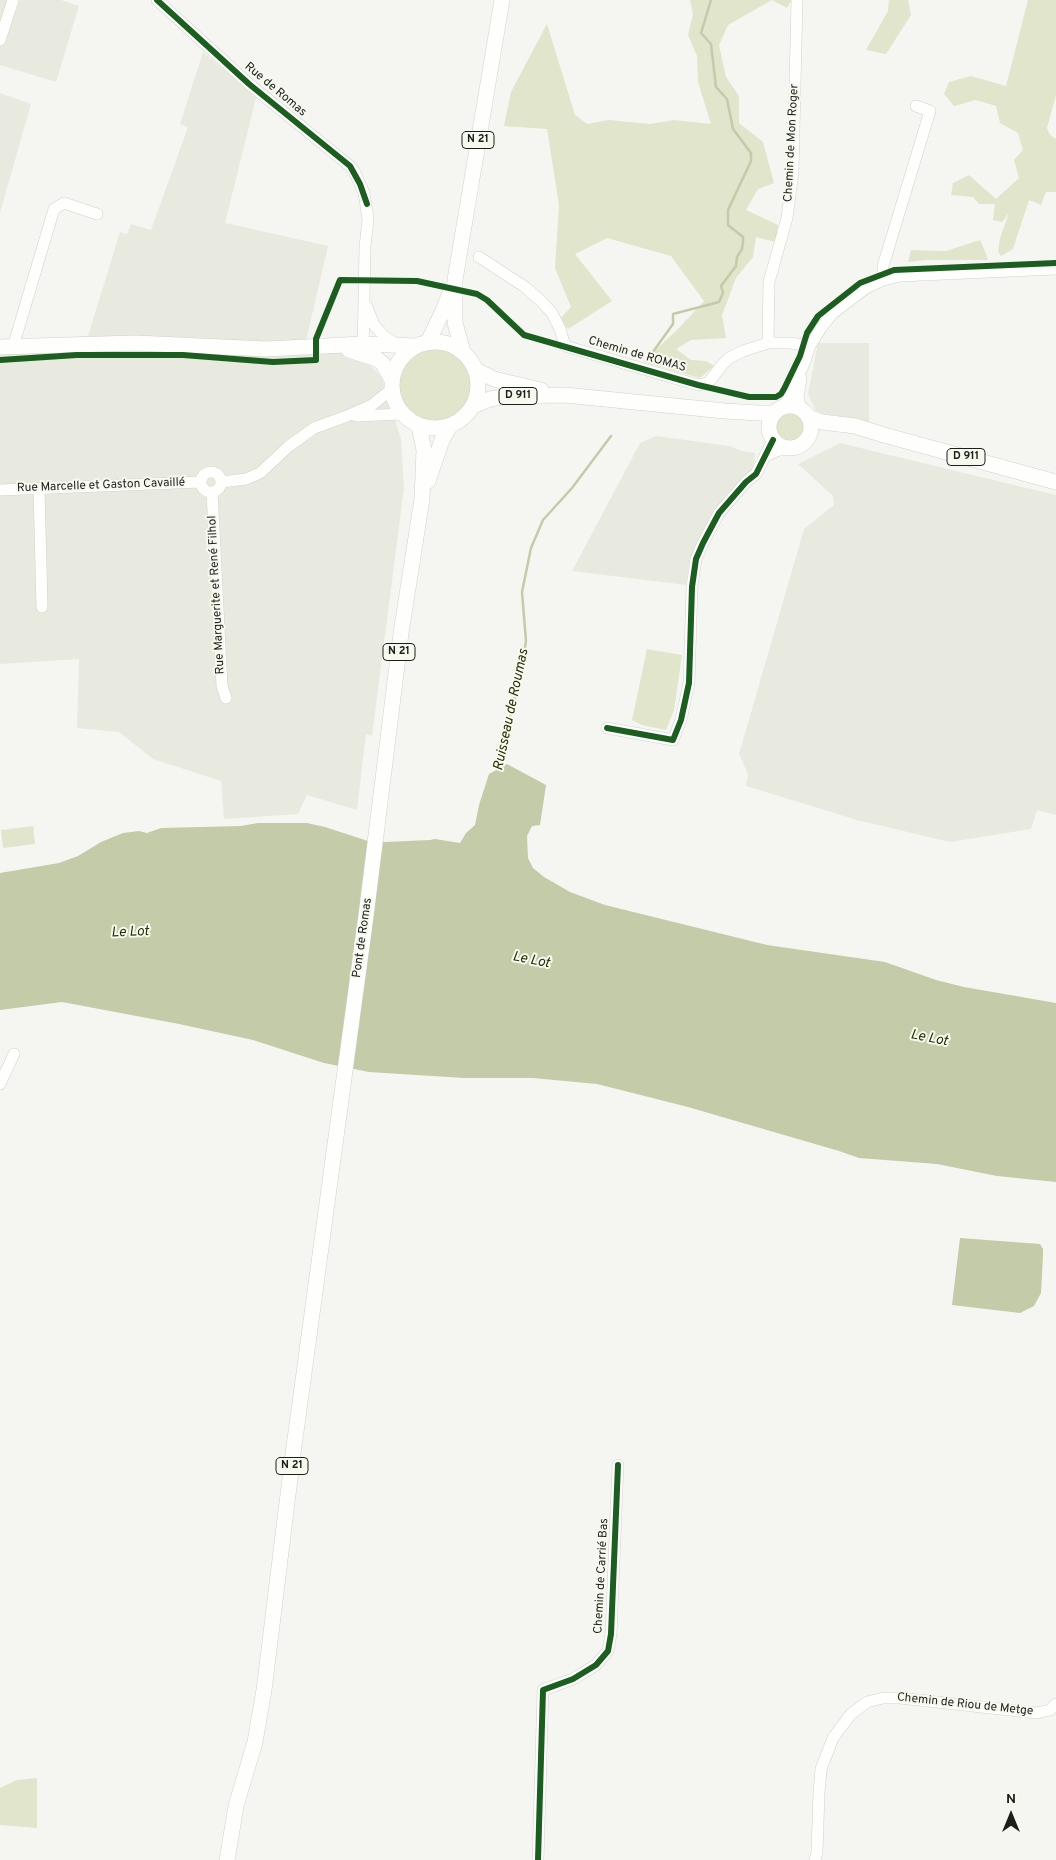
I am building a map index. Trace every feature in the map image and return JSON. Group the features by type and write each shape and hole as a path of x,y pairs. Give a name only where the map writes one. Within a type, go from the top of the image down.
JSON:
{"main road":[{"name":"N 21","path":"463,352 455,323 455,280 502,0"},
{"name":"N 21","path":"422,344 442,314 455,280"},
{"path":"7,347 126,343 267,349 335,347 363,349 440,342 452,345 471,360 479,382 478,395 474,406 467,415 450,426 440,429 419,426 402,414 394,399 392,384 383,364 363,349"},
{"path":"392,384 399,361 407,352 422,344"},
{"name":"D 911","path":"476,370 494,378 565,395"},
{"name":"D 911","path":"474,406 490,399 509,396 565,395 725,411 758,413 779,410"},
{"path":"794,407 805,414 810,431 808,437 800,446 795,448 775,439 770,421 779,410 794,407"},
{"name":"D 911","path":"725,411 755,422 775,439"},
{"name":"D 911","path":"805,414 822,422 855,426 1056,482"},
{"name":"N 21","path":"419,426 424,450 422,499"},
{"name":"N 21","path":"422,499 442,440 450,426"},
{"name":"D 911","path":"808,437 823,433 875,432"},
{"name":"Pont de Romas","path":"227,1860 236,1806 254,1742 264,1690 402,633 422,499"}],"street":[{"path":"0,40 12,0"},
{"name":"Rue de Romas","path":"156,0 249,84 350,166 355,173 364,193 367,212 363,349"},
{"name":"Chemin de Mon Roger","path":"768,343 768,282 787,218 793,172 797,0"},
{"path":"883,280 884,266 930,111 916,106"},
{"path":"7,347 54,209 60,203 64,203 96,214"},
{"name":"Chemin de ROMAS","path":"479,257 525,287 541,301 552,314 560,329 565,346 698,385 708,383 729,358 744,351 768,343 790,343 810,346"},
{"path":"805,414 798,396 804,364 810,346 832,314 866,288 883,280 913,274 1056,269"},
{"path":"364,295 374,325 385,337 399,345"},
{"path":"779,410 804,364"},
{"path":"222,482 246,479 260,473 289,446 314,428 372,405 392,384"},
{"path":"347,416 402,414"},
{"path":"607,728 673,740 681,720 689,683 691,658 690,608 696,559 702,543 719,514 746,482 756,474 775,439"},
{"path":"211,471 220,476 222,482 220,488 212,492 204,488 201,482 205,474 211,471"},
{"name":"Rue Marcelle et Gaston Cavaillé","path":"0,490 201,482"},
{"path":"39,489 42,607"},
{"name":"Rue Marguerite et René Filhol","path":"212,492 222,686 226,698"},
{"path":"0,1084 14,1054"},
{"name":"Chemin de Carrié Bas","path":"538,1860 543,1690 581,1674 596,1665 608,1651 611,1634 618,1465"},
{"name":"Chemin de Riou de Metge","path":"815,1860 822,1768 833,1738 851,1714 867,1702 883,1698 900,1698 1037,1713 1050,1710 1056,1704"}],"shaded area":[{"path":"0,0 61,0 79,6 56,82 0,65"},
{"path":"690,0 772,0 728,25 719,45 726,77 739,96 739,123 763,142 774,183 758,189 746,210 778,225 776,242 756,237 753,257 736,278 722,315 726,338 691,340 676,349 691,360 706,361 714,366 700,378 643,362 704,301 671,256 607,238 575,254 612,301 568,329 560,319 571,307 555,268 559,205 547,129 504,126 511,92 547,24 575,115 587,124 609,120 650,124 674,120 711,124 698,82 697,56 688,35 693,14"},
{"path":"772,0 792,0 787,8"},
{"path":"889,0 908,0 911,15 886,54 866,50 888,11"},
{"path":"1028,0 1056,0 1056,95 1047,128 1050,135 1056,139 1056,192 1046,192 1041,205 1029,200 1013,249 1001,256 998,251 1000,238 1009,213 1002,222 993,220 995,204 979,204 973,197 951,195 953,183 969,175 996,199 1019,178 1014,160 1023,150 1018,133 1000,123 996,106 976,100 954,106 944,94 949,82 971,76 1006,86"},
{"path":"203,52 256,98 225,223 328,246 306,341 364,358 382,378 401,439 404,488 372,736 366,734 357,810 307,795 298,814 224,819 221,781 153,759 119,732 77,728 79,659 0,664 0,341 88,336 120,232 127,234 131,224 151,230 188,127 180,124"},
{"path":"0,93 31,104 0,213"},
{"path":"980,240 988,260 926,260 908,262 911,250 946,251"},
{"path":"818,343 869,343 869,422 821,413 815,410 808,394"},
{"path":"436,347 450,350 462,358 470,370 473,384 470,398 462,410 450,418 436,421 422,418 410,410 402,398 399,384 402,370 410,358 422,350"},
{"path":"789,413 800,417 804,428 800,439 789,443 778,439 774,428 778,417"},
{"path":"656,436 729,446 755,453 753,473 726,495 702,532 689,565 686,585 572,571 640,443"},
{"path":"840,443 1056,495 1056,815 1037,810 1031,829 950,842 857,820 746,786 748,774 739,754 804,529 834,505 833,496 798,464"},
{"path":"647,649 682,655 674,710 666,730 642,725 632,720"},
{"path":"33,826 35,844 3,848 1,830"},
{"path":"37,1778 37,1828 0,1825 0,1788 17,1780"}],"water":[{"name":"Le Lot","path":"507,764 546,785 540,825 532,826 527,836 528,858 533,868 544,877 570,892 605,905 767,945 885,962 936,980 964,987 1056,1003 1056,1182 997,1176 937,1164 859,1158 688,1107 597,1084 533,1078 464,1078 369,1072 324,1063 253,1040 62,1002 0,1010 0,873 59,863 78,856 101,842 123,833 139,831 147,833 161,828 241,826 258,823 307,823 368,841 386,842 435,839 460,843 466,833 475,825 489,774"},
{"path":"960,1238 1040,1244 1043,1249 1041,1293 1034,1306 1020,1313 952,1305"}],"waterway":[{"name":"Ruisseau de Roumas","path":"650,356 673,324 673,314 719,302 723,293 721,286 736,266 737,257 742,249 743,237 728,225 728,210 751,161 751,153 733,129 727,99 716,87 711,44 701,33 711,0"},
{"name":"Ruisseau de Roumas","path":"498,772 502,747 521,674 526,641 522,592 531,548 543,520 572,488 611,436"}],"cycle path":[{"path":"157,0 249,84 350,166 360,184 367,204"},
{"path":"0,360 77,355 183,355 273,362 316,360 316,339 340,280 417,281 477,294 487,300 524,335 698,385 749,397 776,397 784,389 800,356 807,333 818,316 860,283 894,270 1056,263"},
{"path":"607,728 673,740 681,720 689,683 692,587 696,559 719,513 746,482 756,474 773,440"},
{"path":"538,1860 543,1690 573,1679 596,1665 608,1651 611,1634 618,1465"}]}
